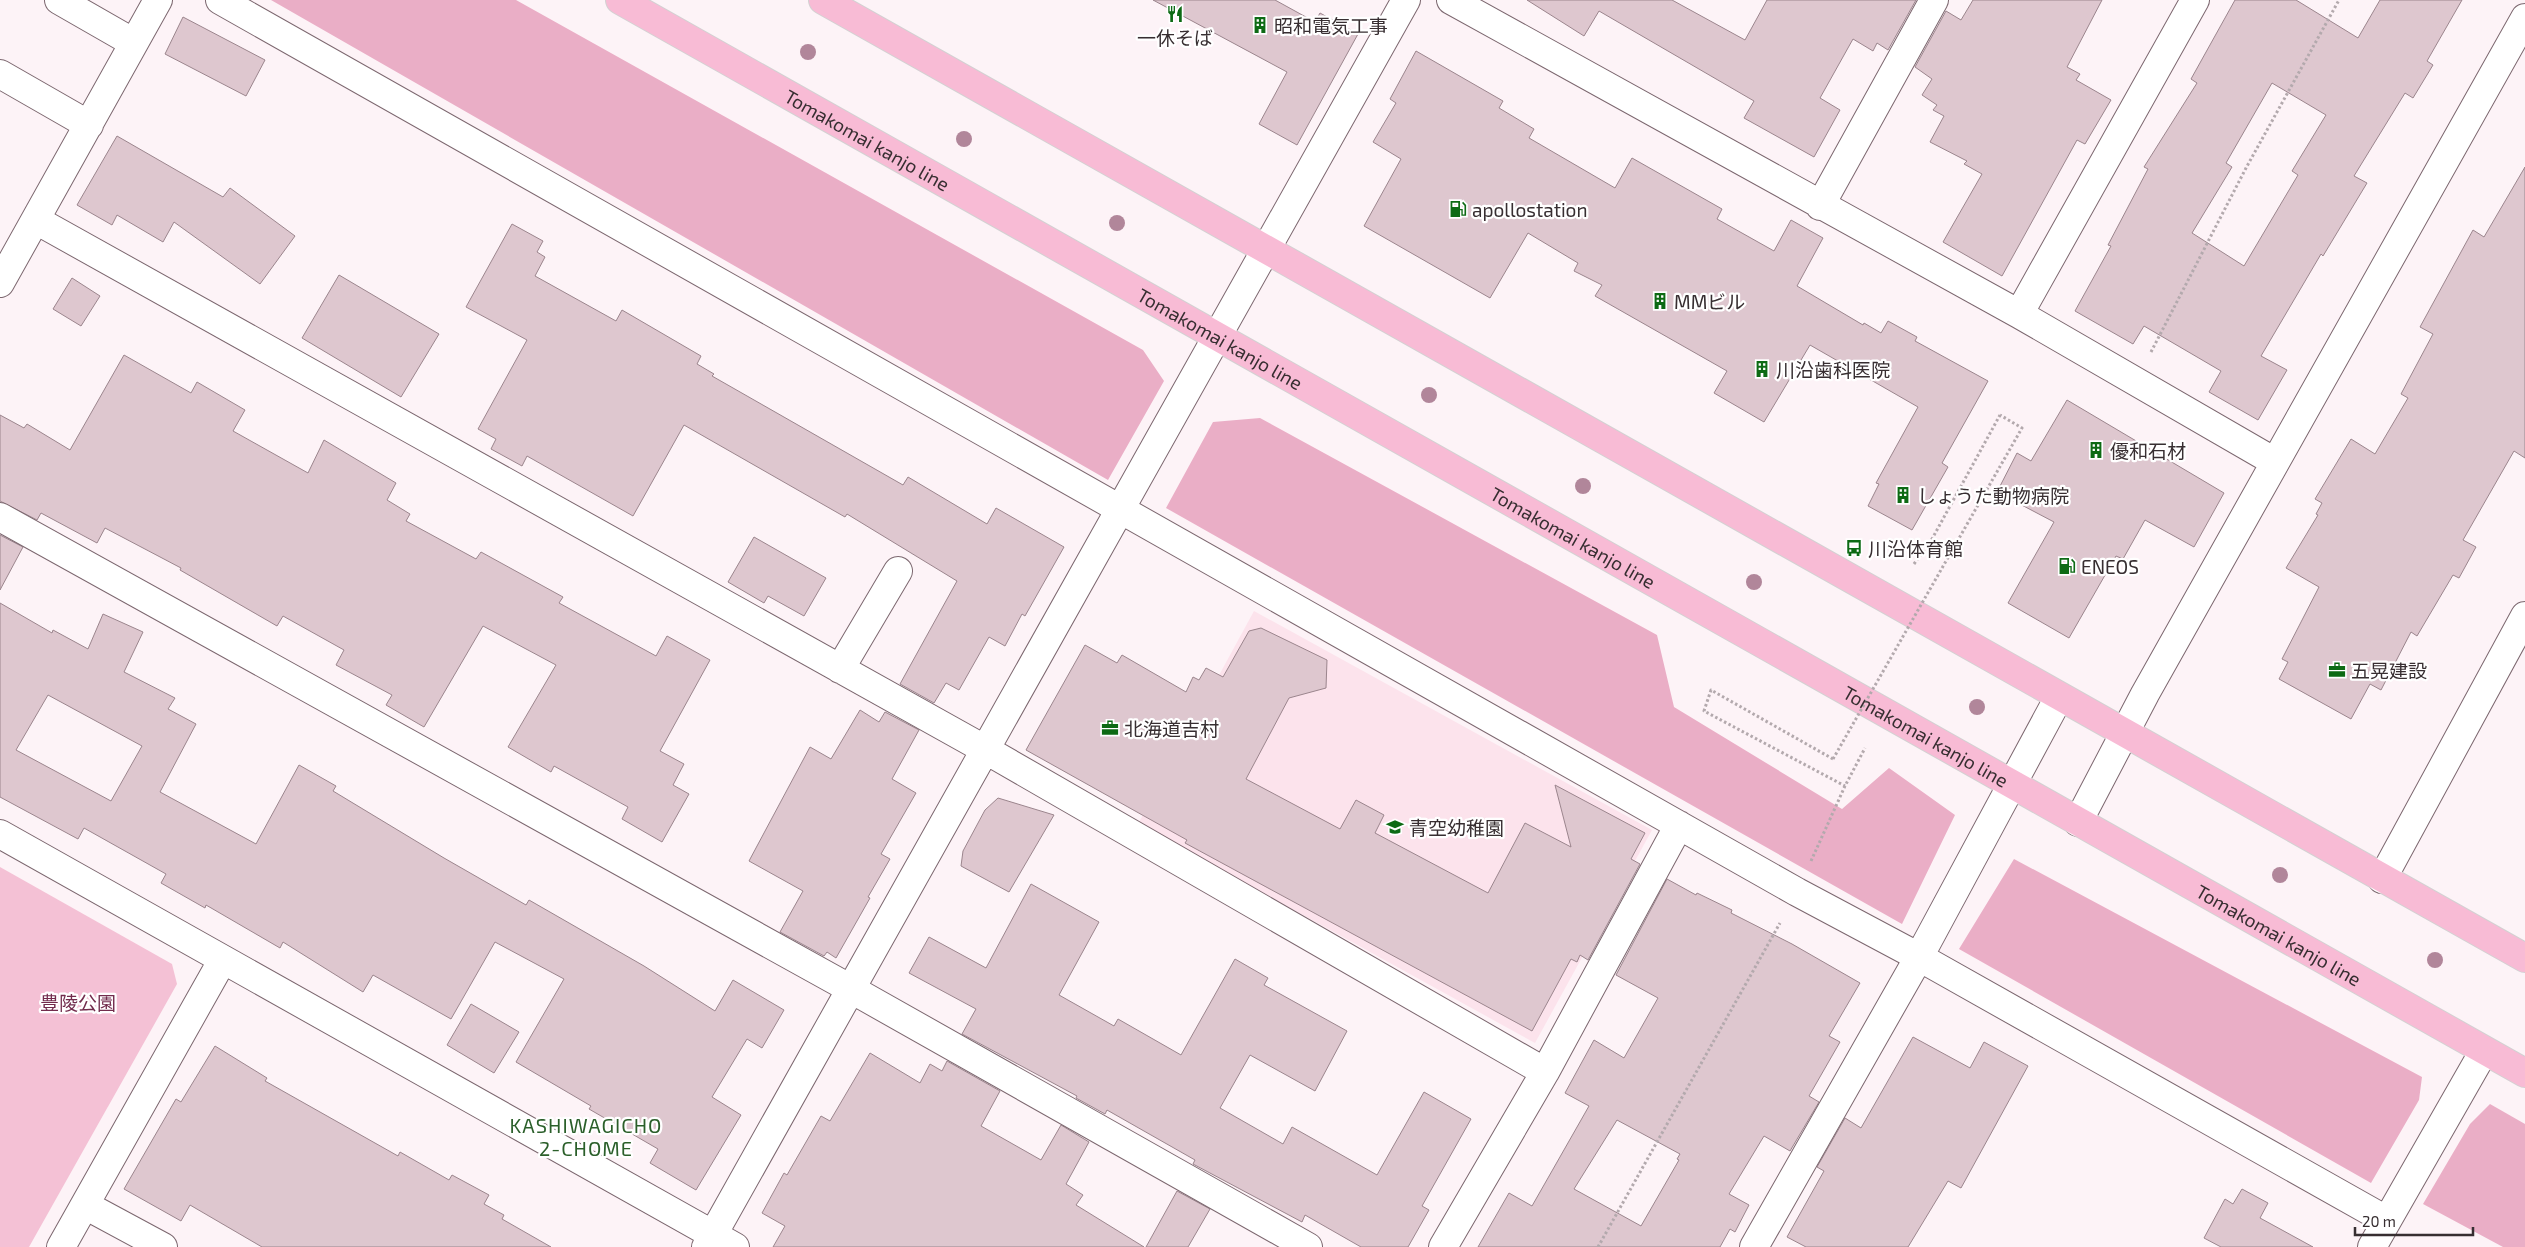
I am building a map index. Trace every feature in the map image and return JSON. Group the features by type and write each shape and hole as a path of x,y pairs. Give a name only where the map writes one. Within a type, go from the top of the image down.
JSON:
{"main road":[{"name":"Tomakomai kanjo line","path":"620,0 2525,1073"},
{"path":"822,0 1268,249 2059,698 2525,958"}],"street":[{"path":"59,0 134,43"},
{"path":"0,283 158,0"},
{"path":"220,0 1797,892 1920,957 2386,1220"},
{"path":"0,834 718,1243 851,990 1406,0"},
{"path":"1451,0 1820,206 2019,314 2275,462"},
{"path":"1820,206 1934,0"},
{"path":"2019,314 2195,0"},
{"path":"2078,822 2124,733 2525,18"},
{"path":"0,74 89,125"},
{"path":"36,220 986,750 1545,1072"},
{"path":"0,517 851,990 1308,1247"},
{"path":"840,669 898,571"},
{"path":"2382,879 2525,616"},
{"path":"1754,1247 1920,957 2059,698"},
{"path":"1443,1247 1545,1072 1679,825"},
{"path":"61,1247 222,961"},
{"path":"2372,1247 2484,1051"},
{"path":"85,1205 162,1247"}],"path":[{"path":"2136,382 2246,168 2339,0"},
{"path":"1845,786 1704,711 1711,690 1833,759 2022,428 2000,415 1932,539 1914,564"},
{"path":"1598,1247 1797,892 1845,786 1865,748"}],"shaded area":[{"path":"271,0 516,0 1143,350 1164,381 1108,480"},
{"path":"1260,418 1657,635 1674,707 1842,809 1889,768 1955,815 1902,924 1166,508 1213,422"},
{"name":"青空幼稚園","path":"1254,611 1652,830 1535,1043 1138,824"},
{"path":"2014,859 2422,1077 2419,1100 2371,1183 1959,949"},
{"path":"2490,1104 2525,1124 2525,1247 2503,1247 2423,1204 2470,1124"}],"green space":[{"name":"豊陵公園","path":"0,867 172,964 177,984 29,1247 0,1247"}],"building":[{"path":"1153,0 1275,0 1315,22 1320,13 1358,34 1297,145 1259,124 1287,72"},
{"path":"1527,0 1672,0 1745,40 1767,0 1916,0 1888,50 1877,43 1873,51 1853,39 1820,98 1840,110 1814,157 1744,118 1754,101 1599,11 1584,36"},
{"path":"1973,0 2102,0 2067,67 2080,74 2076,80 2111,100 2085,144 2077,140 2002,276 1943,242 1982,174 1964,164 1967,161 1930,142 1944,116 1933,110 1937,105 1922,95 1932,79 1915,67 1946,11 1961,20"},
{"path":"2235,0 2296,0 2358,38 2380,0 2462,0 2427,61 2433,65 2413,98 2405,93 2354,176 2367,183 2323,256 2321,254 2261,356 2287,370 2258,420 2209,392 2221,371 2144,326 2133,344 2075,311 2111,246 2108,245 2148,169 2144,167 2197,83 2191,79","holes":["2272,83 2326,115 2292,171 2298,175 2244,266 2192,233 2232,167 2226,163"]},
{"path":"183,17 265,60 246,96 165,54"},
{"path":"1416,51 1503,101 1499,108 1534,129 1529,138 1615,188 1632,158 1722,209 1717,219 1774,251 1791,220 1823,238 1797,286 1863,325 1864,323 1881,333 1888,321 1917,337 1915,341 1988,381 1942,463 1948,467 1912,530 1868,506 1879,484 1876,483 1918,407 1810,345 1764,422 1714,393 1727,371 1595,296 1602,285 1574,271 1578,263 1528,233 1490,298 1364,226 1401,159 1373,142 1396,103 1390,99"},
{"path":"117,136 223,197 230,188 295,236 260,284 174,222 163,242 117,215 112,225 77,205"},
{"path":"2525,167 2525,458 2514,451 2463,540 2476,547 2459,578 2453,575 2417,636 2411,632 2381,690 2370,684 2351,719 2279,679 2288,662 2282,659 2319,587 2286,568 2318,515 2316,514 2322,503 2315,499 2351,439 2375,454 2408,398 2401,394 2433,334 2420,327 2473,230 2484,237"},
{"path":"512,224 543,241 537,252 545,257 535,276 616,321 622,310 701,356 697,364 714,374 712,376 903,485 908,477 987,524 996,508 1064,547 1025,616 1022,614 1005,646 989,637 959,690 946,683 934,703 900,684 957,581 847,514 845,517 684,425 633,516 527,456 522,466 491,449 496,439 478,429 527,340 466,307"},
{"path":"339,275 439,334 401,397 302,338"},
{"path":"72,278 100,296 81,326 53,309"},
{"path":"124,355 191,393 197,382 245,410 233,431 308,473 324,440 396,483 387,500 410,514 406,521 476,559 481,552 563,597 559,603 656,656 667,636 710,660 660,751 684,764 673,785 689,794 662,842 622,819 628,807 554,766 551,772 508,747 556,665 483,626 424,727 386,705 392,695 336,665 344,650 283,616 277,626 180,570 181,568 105,528 97,543 41,513 37,520 0,501 0,415 24,428 27,424 70,450"},
{"path":"2067,400 2224,493 2194,547 2145,520 2123,559 2116,556 2069,638 2008,603 2054,522 1997,492 2017,453 2031,461"},
{"path":"0,535 23,547 0,590"},
{"path":"754,537 826,578 804,616 768,596 764,603 728,582"},
{"path":"0,603 52,633 53,630 88,649 103,614 143,632 124,672 175,698 168,709 196,724 160,792 256,844 299,765 336,786 333,791 444,858 526,905 529,900 644,966 715,1011 733,980 784,1010 762,1048 747,1039 712,1097 741,1115 696,1190 650,1163 658,1149 589,1109 591,1106 516,1062 564,979 495,942 451,1019 373,975 363,992 283,942 280,948 206,905 205,908 161,883 166,874 84,828 78,839 0,797","holes":["48,695 142,746 111,801 16,750"]},
{"name":"青空幼稚園","path":"1261,628 1327,660 1326,688 1289,698 1246,779 1340,829 1356,800 1384,815 1375,833 1488,893 1525,823 1571,847 1555,785 1645,833 1631,859 1640,864 1588,960 1580,955 1577,962 1571,959 1532,1031 1185,843 1187,840 1026,750 1085,645 1117,663 1122,655 1186,692 1193,677 1199,680 1206,668 1223,677 1249,631"},
{"path":"860,710 879,722 885,712 919,730 892,779 916,793 881,854 890,859 836,958 827,952 824,956 780,932 803,891 749,861 810,747 831,759"},
{"path":"998,798 1054,815 1009,892 961,866 963,851 985,810"},
{"path":"1667,879 1696,895 1697,893 1732,910 1731,913 1792,944 1860,983 1829,1036 1840,1042 1809,1096 1819,1102 1790,1151 1764,1136 1729,1194 1749,1205 1735,1232 1730,1229 1720,1247 1478,1247 1509,1193 1532,1206 1589,1106 1565,1093 1594,1040 1624,1058 1658,998 1616,975","holes":["1617,1120 1680,1154 1677,1159 1679,1160 1641,1226 1574,1189"]},
{"path":"1031,884 1099,922 1059,995 1114,1026 1118,1019 1181,1055 1235,959 1268,978 1264,985 1347,1031 1315,1091 1250,1055 1220,1108 1283,1144 1292,1127 1377,1175 1424,1092 1471,1119 1422,1206 1429,1210 1408,1247 1361,1247 1305,1215 1302,1222 1193,1164 1195,1160 1107,1110 1105,1114 1076,1098 1077,1096 962,1034 976,1009 909,973 929,937 986,968"},
{"path":"471,1004 519,1032 494,1073 447,1045"},
{"path":"1913,1037 1970,1068 1984,1042 2028,1066 1961,1188 1948,1181 1908,1247 1806,1247 1787,1237 1824,1171 1817,1167 1845,1118 1861,1128"},
{"path":"215,1046 267,1078 265,1081 398,1156 400,1152 449,1180 452,1175 489,1195 484,1204 504,1215 502,1219 551,1247 262,1247 190,1205 181,1221 124,1189 176,1099 181,1102"},
{"path":"870,1053 920,1083 930,1064 942,1071 947,1061 1000,1091 981,1126 1041,1160 1061,1125 1089,1142 1066,1184 1083,1195 1076,1205 1144,1247 773,1247 785,1226 762,1213 784,1173 787,1175 821,1116 830,1121"},
{"path":"2242,1189 2268,1203 2260,1218 2313,1247 2221,1247 2204,1238 2225,1199 2233,1204"},
{"path":"1177,1191 1210,1209 1188,1247 1146,1247"}],"place":[{"name":"一休そば","path":"1175,14"},
{"name":"昭和電気工事","path":"1260,25"},
{"name":"apollostation","path":"1458,209"},
{"name":"MMビル","path":"1660,301"},
{"name":"川沿歯科医院","path":"1762,369"},
{"name":"優和石材","path":"2096,450"},
{"name":"しょうた動物病院","path":"1903,495"},
{"name":"川沿体育館","path":"1854,548"},
{"name":"ENEOS","path":"2067,566"},
{"name":"五晃建設","path":"2337,670"},
{"name":"北海道吉村","path":"1110,728"},
{"name":"青空幼稚園","path":"1395,827"}],"district":[{"name":"KASHIWAGICHO 2-CHOME","path":"586,1136"}]}
